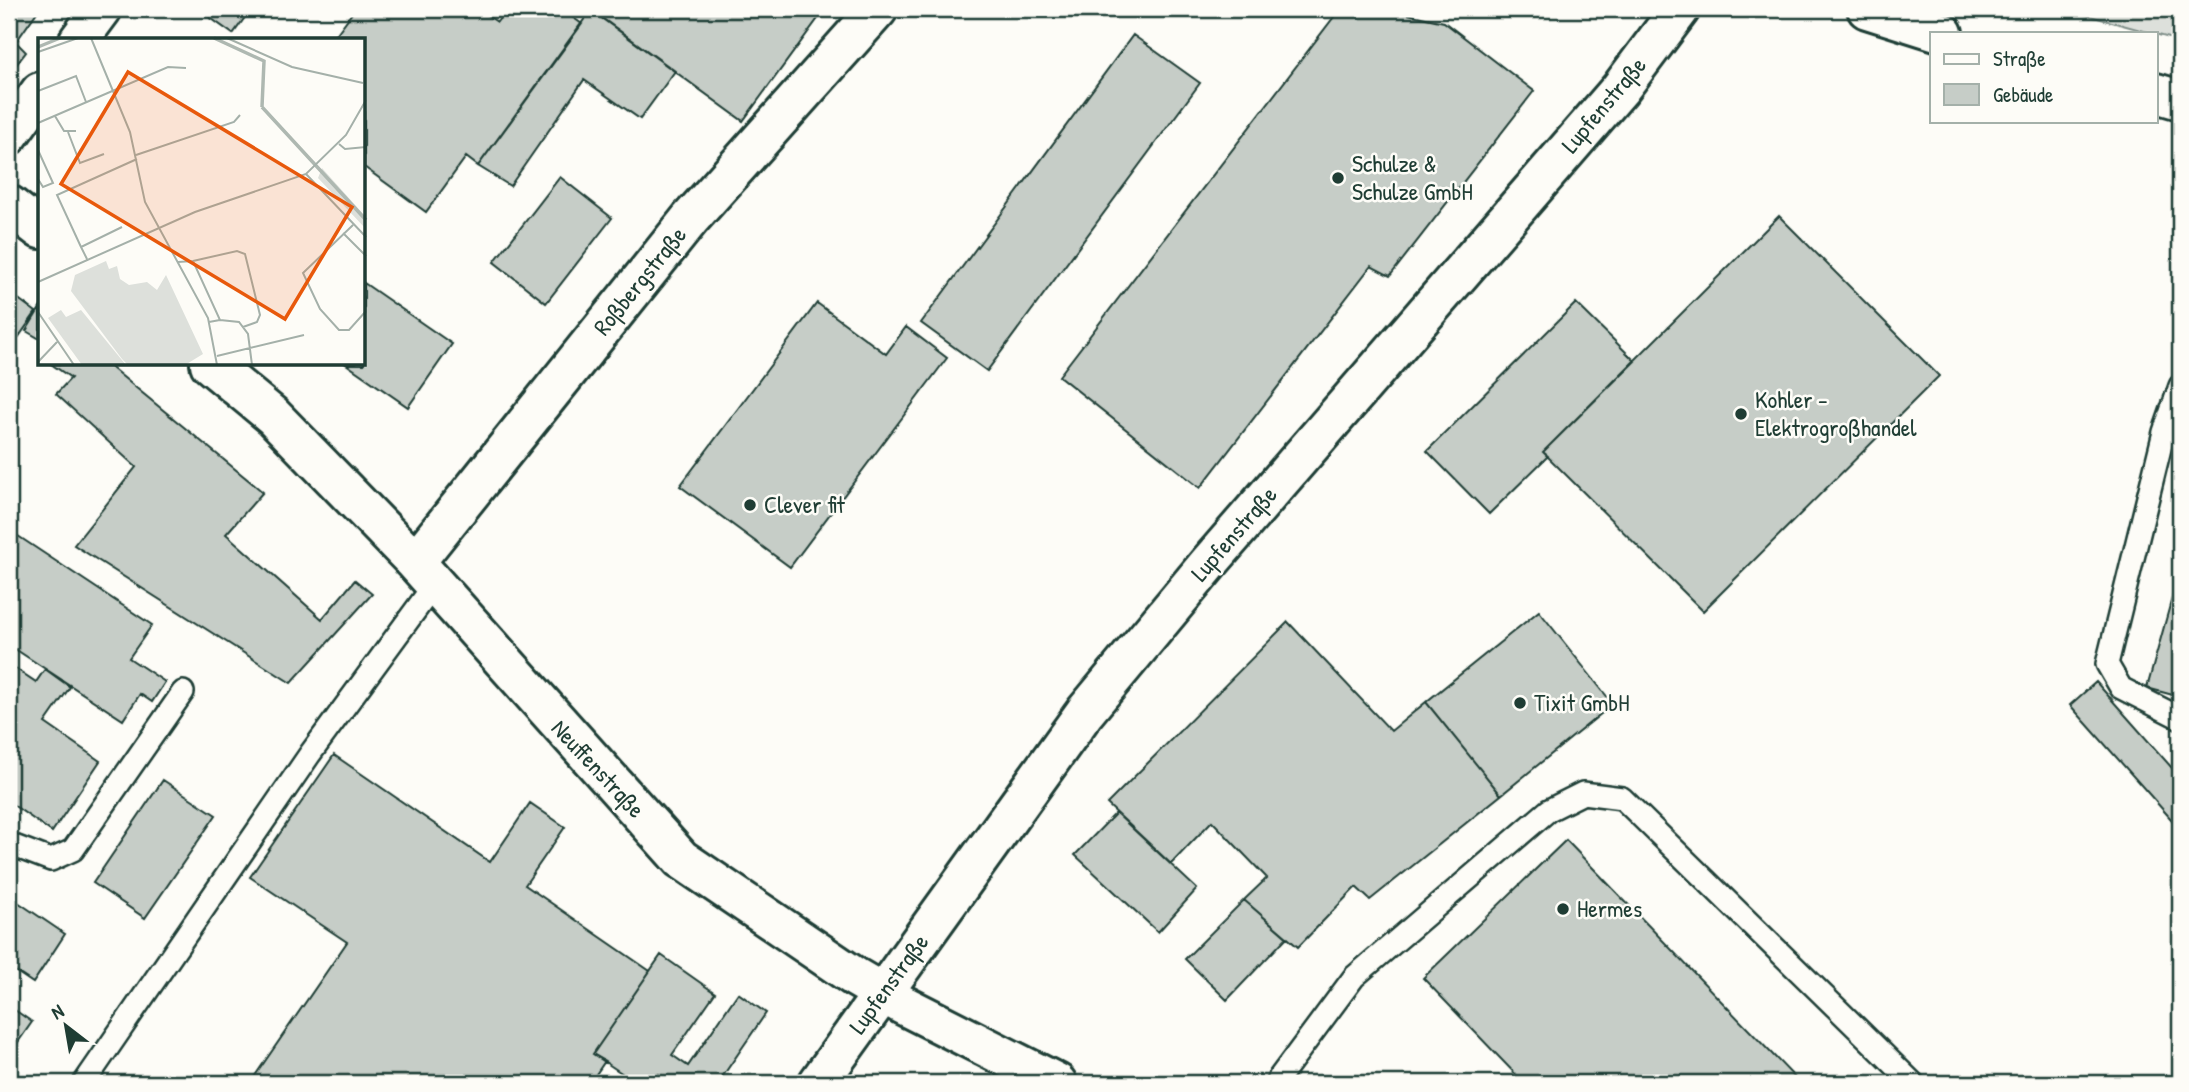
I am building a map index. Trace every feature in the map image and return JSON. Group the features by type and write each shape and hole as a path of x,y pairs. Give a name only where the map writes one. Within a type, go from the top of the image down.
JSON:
{"street":[{"path":"80,38 102,9"},
{"name":"Roßbergstraße","path":"425,574 690,219 878,9"},
{"name":"Lupfenstraße","path":"818,1083 1085,712 1217,553 1620,89 1680,9"},
{"path":"1867,9 1940,32"},
{"path":"2158,94 2180,100"},
{"path":"9,135 38,95"},
{"path":"9,205 38,227"},
{"name":"Neuffenstraße","path":"213,366 273,416 425,574 681,859 883,993 1057,1083"}],"lane":[{"path":"2180,386 2164,432 2107,664 2121,688 2180,718"},
{"path":"84,1083 310,754 425,574"},
{"path":"9,844 51,860 73,850 183,692"},
{"path":"1276,1081 1354,977 1549,810 1583,793 1622,798 1913,1083"}],"shaded area":[{"path":"2065,9 2180,9 2180,41 2158,35 2158,32 2148,32"}],"building":[{"path":"9,9 39,9 16,42 26,52 9,74"},
{"path":"198,9 251,9 233,34"},
{"path":"355,9 478,9 497,22 507,9 561,9 582,24 478,166 466,157 426,212 366,168 366,38 333,38"},
{"path":"589,9 825,9 743,121"},
{"name":"Schulze & Schulze GmbH","path":"1340,9 1385,9 1444,22 1534,91 1390,276 1371,266 1200,488 1059,376"},
{"path":"591,10 675,71 640,119 584,80 510,186 478,166"},
{"path":"1133,35 1200,83 987,371 921,323"},
{"path":"560,177 612,218 546,303 494,262"},
{"name":"Kohler - Elektrogroßhandel","path":"1779,216 1939,376 1703,611 1543,452"},
{"path":"366,284 452,344 408,407 349,366 366,366"},
{"path":"9,292 36,312 9,351"},
{"path":"817,303 886,354 906,327 947,358 790,567 680,486"},
{"path":"1576,303 1635,361 1543,452 1548,456 1489,514 1427,451"},
{"path":"38,311 38,338 26,331"},
{"path":"54,366 109,366 263,492 226,534 322,619 355,580 372,594 291,683 74,545 136,467 56,394 71,378"},
{"path":"9,530 152,625 129,658 165,682 152,702 140,694 123,720 9,645"},
{"path":"2180,569 2180,697 2147,688"},
{"name":"Tixit GmbH","path":"1539,611 1613,704 1501,795 1426,702"},
{"path":"1288,622 1391,731 1426,702 1501,795 1370,900 1356,887 1298,947 1244,900 1267,878 1212,821 1171,864 1107,804"},
{"path":"9,664 36,682 45,669 70,687 45,723 100,761 52,832 9,802"},
{"path":"2096,682 2180,777 2180,829 2070,705"},
{"path":"334,755 490,862 530,803 565,827 525,885 650,971 593,1054 605,1061 590,1083 250,1083 347,942 250,877"},
{"path":"163,780 216,815 145,918 93,883"},
{"path":"1116,813 1197,889 1158,932 1075,855"},
{"name":"Hermes","path":"1566,840 1800,1083 1524,1083 1423,978"},
{"path":"9,896 65,934 33,983 9,967"},
{"path":"1244,900 1287,937 1227,1000 1185,959"},
{"path":"661,955 715,993 672,1055 688,1066 738,993 766,1013 718,1083 672,1083 659,1074 652,1083 625,1083 620,1079 623,1074 593,1054"},
{"path":"9,1006 32,1022 9,1055"}],"place":[{"name":"Schulze & Schulze GmbH","path":"1338,178"},
{"name":"Kohler - Elektrogroßhandel","path":"1741,414"},
{"name":"Clever fit","path":"750,505"},
{"name":"Tixit GmbH","path":"1520,703"},
{"name":"Hermes","path":"1563,909"}]}
